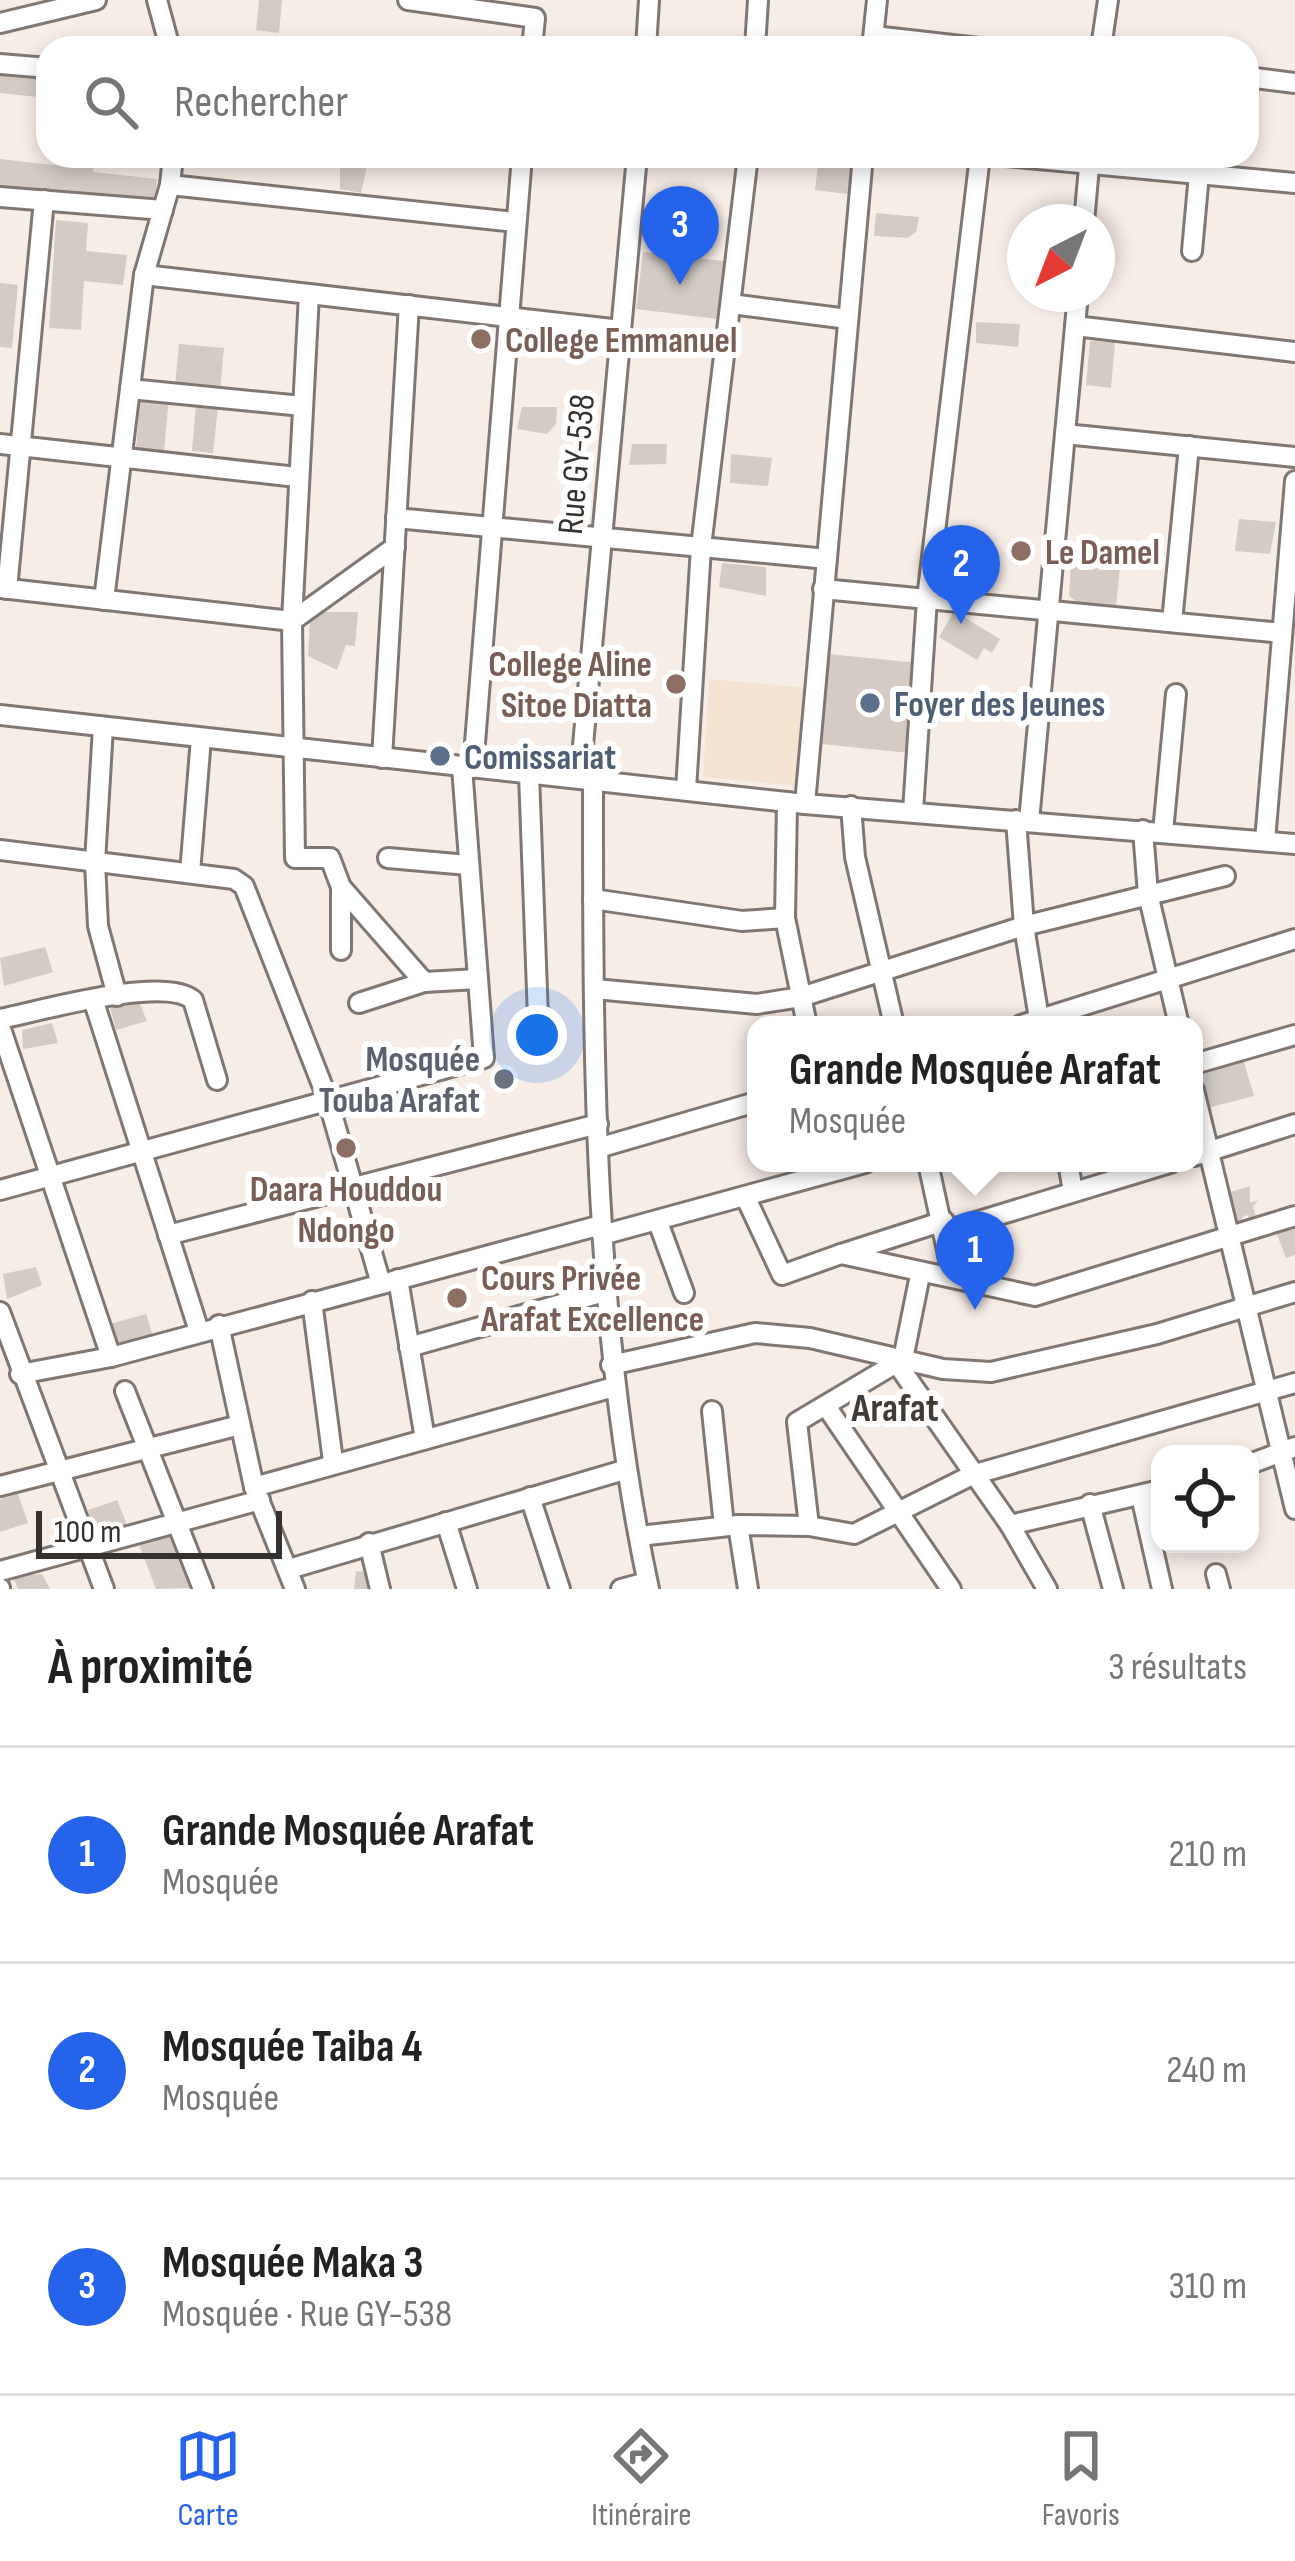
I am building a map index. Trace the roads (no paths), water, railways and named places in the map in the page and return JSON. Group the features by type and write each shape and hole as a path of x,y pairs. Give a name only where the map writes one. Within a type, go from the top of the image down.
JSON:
{"street":[{"path":"0,23 96,0"},
{"path":"158,0 167,36"},
{"path":"408,0 535,9"},
{"path":"647,36 649,0"},
{"path":"756,36 758,0"},
{"path":"874,36 877,0"},
{"path":"1103,36 1108,0"},
{"path":"0,64 36,67"},
{"path":"1259,78 1295,82"},
{"path":"104,600 144,275 171,168"},
{"path":"0,1190 484,1058 488,1050 469,865 468,767 521,168"},
{"name":"Rue GY-538","path":"636,168 601,537 586,778 604,1292 624,1470 648,1586"},
{"path":"686,790 701,547 747,168"},
{"path":"805,1016 785,918 827,559 862,168"},
{"path":"913,811 927,598 979,168"},
{"path":"1086,204 1089,168"},
{"path":"1152,168 1295,182"},
{"path":"1192,251 1199,174"},
{"path":"170,185 515,222"},
{"path":"0,197 163,210"},
{"path":"44,200 10,445 3,588 292,621 394,547"},
{"path":"144,275 621,329"},
{"path":"309,294 292,621 295,858 329,858 340,887 341,950"},
{"path":"730,304 848,320"},
{"path":"382,758 409,305"},
{"path":"1032,1016 1024,926 1023,820 1076,312"},
{"path":"1075,326 1295,352"},
{"path":"130,389 302,406"},
{"path":"1065,434 1295,457"},
{"path":"10,445 297,477"},
{"path":"1172,622 1189,446"},
{"path":"1265,841 1282,633 1291,580 1295,481"},
{"path":"396,518 827,559"},
{"path":"823,589 1282,633"},
{"path":"1163,832 1176,694"},
{"path":"0,715 796,803 1265,841 1292,849"},
{"path":"103,727 95,862 98,926 117,996"},
{"path":"190,873 201,738"},
{"path":"529,774 539,1045"},
{"path":"851,806 855,857 892,1016"},
{"path":"1143,830 1148,894 1177,1016"},
{"path":"0,850 234,879 244,886 328,1100 353,1187 389,1281 409,1347 425,1438"},
{"path":"388,858 469,865"},
{"path":"595,988 757,1004 800,997 1024,926 1226,876"},
{"path":"340,887 424,982"},
{"path":"593,899 742,921 785,918"},
{"path":"1055,1016 1295,939"},
{"path":"359,1003 424,982 478,979"},
{"path":"111,1357 0,1022 168,989 193,1000 217,1079"},
{"path":"94,1001 168,1235 209,1328 257,1493 295,1589"},
{"path":"1203,1061 1295,1035"},
{"path":"598,1148 747,1105"},
{"path":"168,1235 598,1124"},
{"path":"1203,1153 1295,1124"},
{"path":"1203,1160 1229,1238 1267,1392 1288,1451 1295,1509"},
{"path":"20,1374 111,1357 389,1281 601,1230 658,1222 835,1172"},
{"path":"930,1172 953,1278"},
{"path":"1070,1172 1073,1191"},
{"path":"746,1198 782,1275 841,1254 1139,1172"},
{"path":"841,1254 920,1275 1035,1296 1295,1216"},
{"path":"658,1222 684,1293"},
{"path":"920,1275 900,1362 1010,1525 1047,1589"},
{"path":"409,1347 604,1292"},
{"path":"611,1365 754,1333 810,1338 900,1362 991,1372 1157,1334 1295,1292"},
{"path":"312,1301 333,1461"},
{"path":"0,1312 104,1589"},
{"path":"809,1526 796,1426 900,1362"},
{"path":"639,1536 731,1526 809,1526 854,1534 972,1475 1295,1383"},
{"path":"0,1570 177,1523 333,1461 614,1387"},
{"path":"125,1391 203,1589"},
{"path":"826,1406 951,1589"},
{"path":"712,1412 731,1526 748,1589"},
{"path":"0,1486 240,1425"},
{"path":"1259,1461 1288,1451"},
{"path":"290,1569 624,1470"},
{"path":"1010,1525 1151,1493"},
{"path":"530,1497 560,1589"},
{"path":"1090,1504 1113,1589"},
{"path":"446,1522 467,1589"},
{"path":"369,1543 380,1589"},
{"path":"1158,1553 1162,1589"},
{"path":"621,1589 648,1586"}],"place":[{"name":"Mosquée Maka 3","path":"680,285"},
{"name":"College Emmanuel","path":"481,339"},
{"name":"Le Damel","path":"1021,551"},
{"name":"Mosquée Taiba 4","path":"961,624"},
{"name":"College Aline Sitoe Diatta","path":"676,684"},
{"name":"Foyer des Jeunes","path":"870,703"},
{"name":"Comissariat","path":"440,756"},
{"name":"Mosquée Touba Arafat","path":"504,1079"},
{"name":"Daara Houddou Ndongo","path":"346,1148"},
{"name":"Cours Privée Arafat Excellence","path":"457,1298"},
{"name":"Grande Mosquée Arafat","path":"975,1310"}],"district":[{"name":"Arafat","path":"895,1407"}]}
